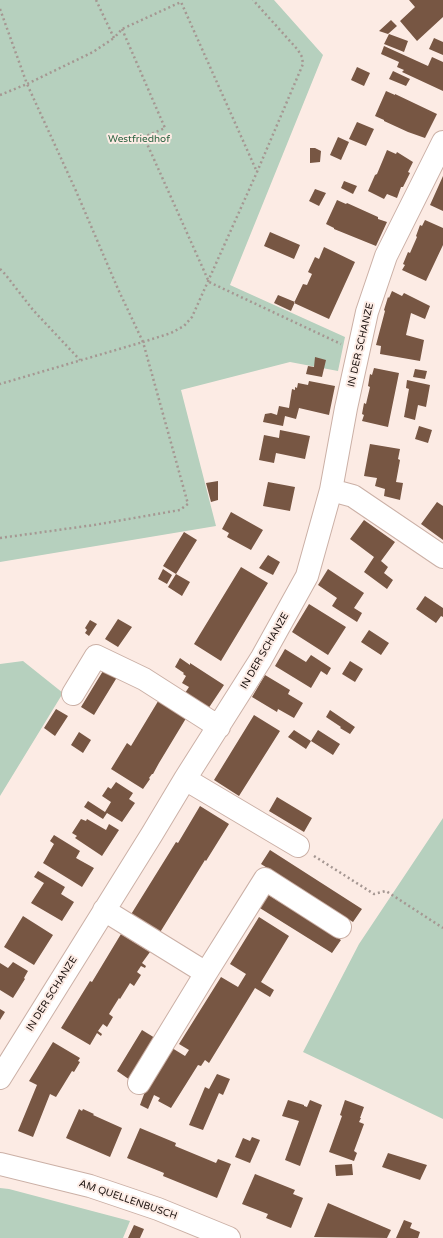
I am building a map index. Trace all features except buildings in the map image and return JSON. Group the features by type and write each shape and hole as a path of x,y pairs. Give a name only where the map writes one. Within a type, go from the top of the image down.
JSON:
{"street":[{"name":"IN DER SCHANZE","path":"0,1078 261,659 306,576 331,490 346,408 367,312 386,256 443,142"},
{"path":"331,490 353,496 443,557"},
{"path":"73,694 96,656 144,679 218,727"},
{"path":"185,779 298,846"},
{"path":"139,1083 265,879 340,928"},
{"path":"104,910 206,973"},
{"name":"AM QUELLENBUSCH","path":"0,1164 90,1186 158,1209 229,1238"}],"path":[{"path":"96,0 114,38"},
{"path":"0,384 171,333 184,326 192,317 209,282 303,64 302,57 298,50 253,0"},
{"path":"0,94 27,84 93,52 114,38 122,29 181,1 257,172"},
{"path":"0,9 27,84 143,342 188,504 180,510 94,525 0,538"},
{"path":"122,29 165,128 144,137 209,282 359,352"},
{"path":"0,269 33,310 80,360"},
{"path":"298,846 374,894 386,891 443,928"}],"green space":[{"name":"Westfriedhof","path":"0,0 274,0 323,55 230,285 345,337 338,371 290,362 181,390 216,526 0,562"},
{"path":"23,661 63,693 0,796 0,664"},
{"path":"443,818 443,1119 303,1052 359,944"},
{"path":"0,1188 9,1189 130,1221 123,1238 0,1238"}]}
